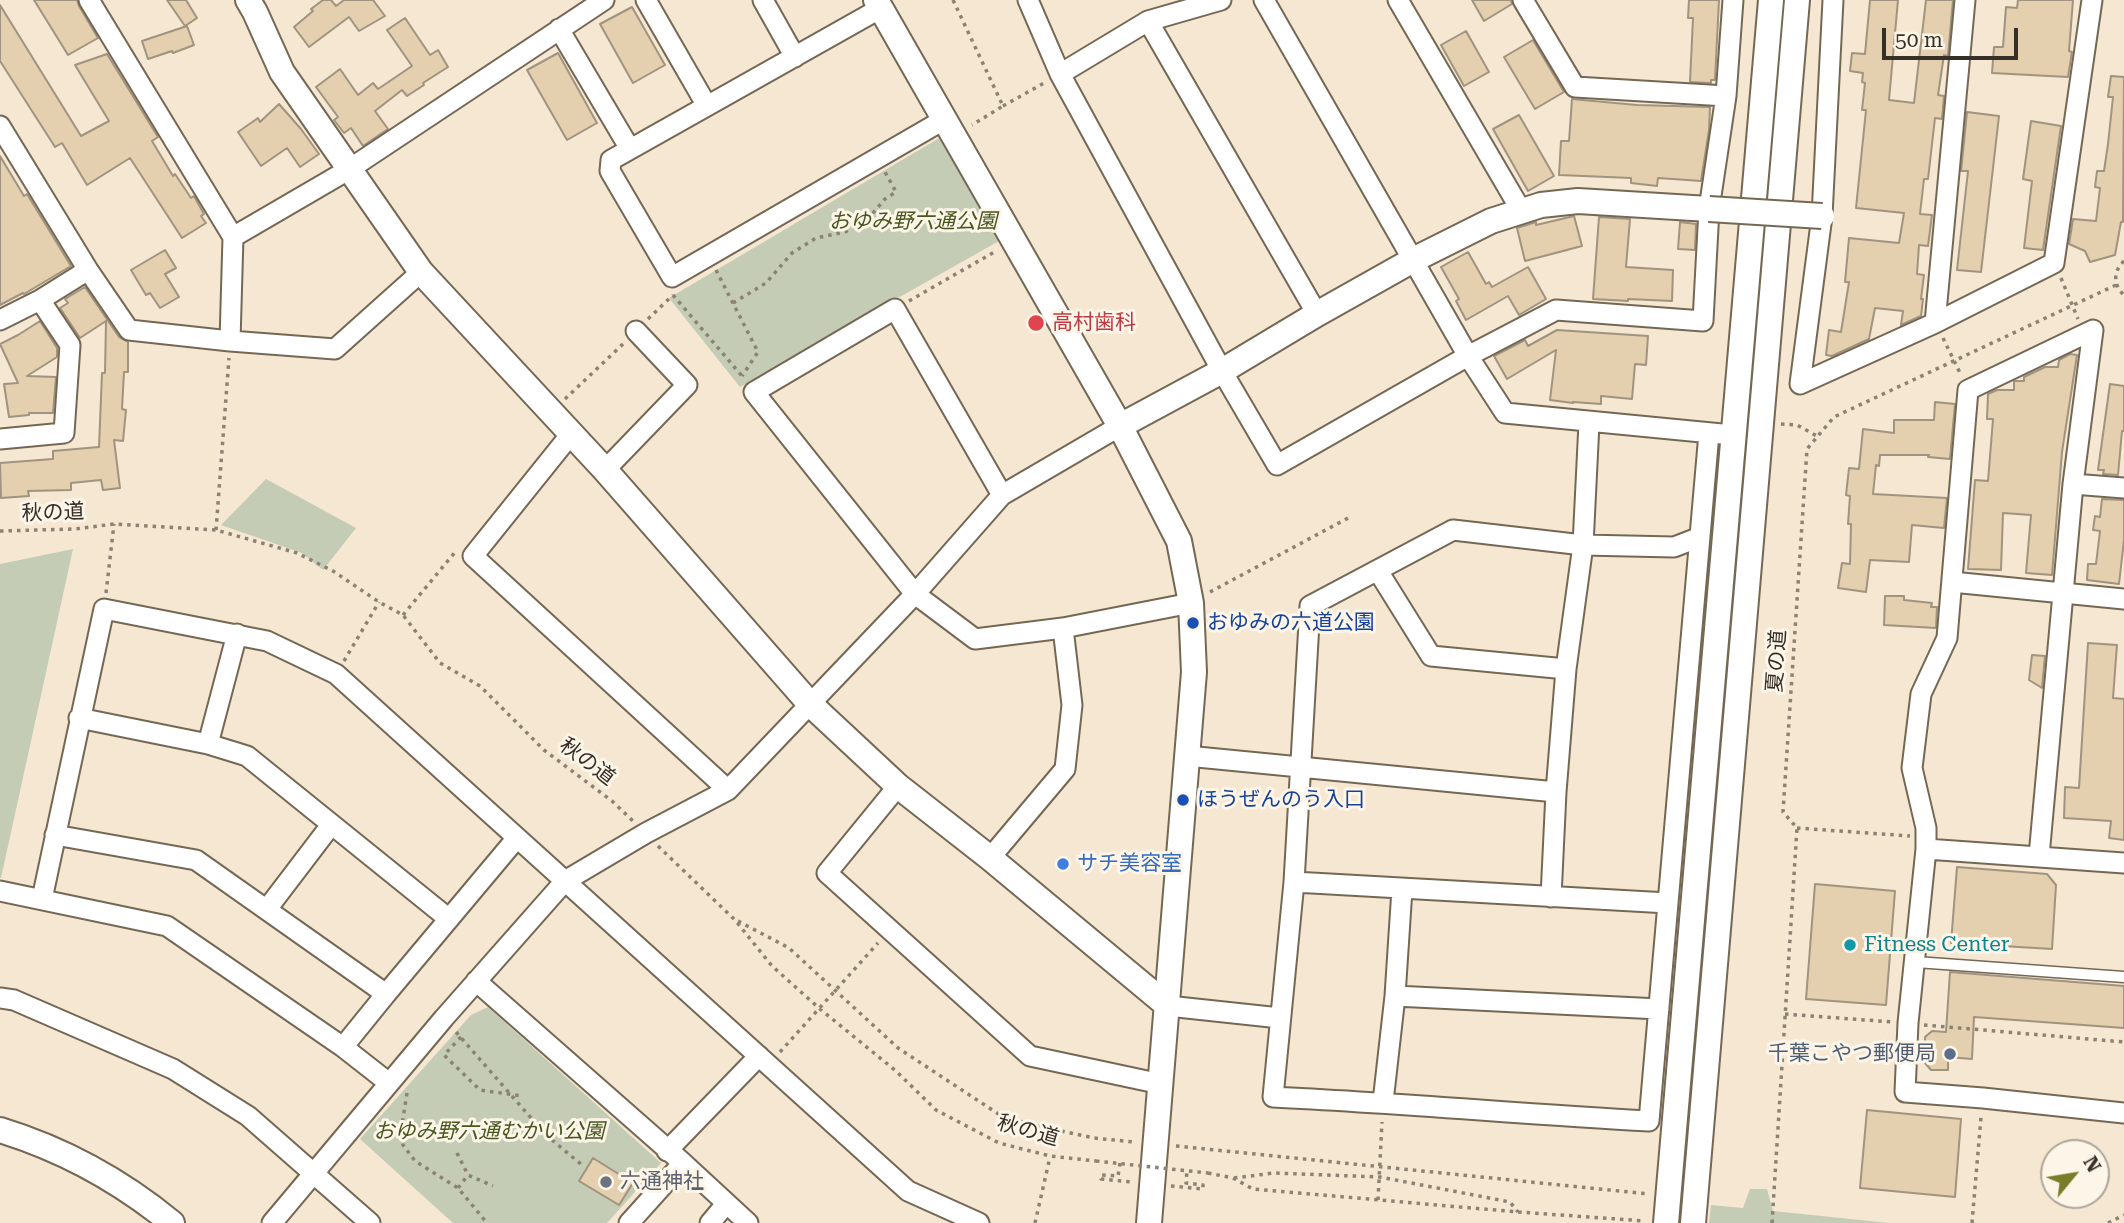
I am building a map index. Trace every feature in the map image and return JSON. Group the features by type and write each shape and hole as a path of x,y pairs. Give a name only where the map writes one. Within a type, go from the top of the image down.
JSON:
{"street":[{"path":"89,0 233,237 230,341"},
{"path":"248,0 256,12 282,72 421,272 605,470 810,704 898,786 990,858 1168,1006 1280,1018"},
{"path":"233,237 348,170 604,0"},
{"path":"646,0 708,106"},
{"path":"763,0 795,57"},
{"path":"1028,0 1060,74 1222,371 1278,465 1468,356 1556,310 1703,321 1709,209 1726,96 1732,0"},
{"path":"1060,74 1148,21 1221,0"},
{"path":"1264,0 1468,356 1505,413 1734,436"},
{"path":"1398,0 1522,212"},
{"path":"1523,0 1575,87 1726,96"},
{"path":"1660,1223 1734,436 1771,0"},
{"path":"1693,1223 1797,0"},
{"path":"1833,0 1822,216 1801,384 1935,323 2054,263 2092,0"},
{"path":"1935,323 1965,0"},
{"path":"950,127 878,158 709,256 673,286 610,171 611,160 795,57 879,4 950,127 1119,426 1179,541 1191,603 1194,672 1149,1223"},
{"path":"1148,21 1317,314"},
{"path":"559,29 630,149"},
{"path":"0,126 88,270 129,330 335,349 421,272"},
{"path":"272,1223 444,1018 565,881 646,833 728,790 915,594 1002,495 1413,260 1491,221 1541,205 1578,201 1822,216"},
{"path":"0,320 40,300 88,270"},
{"path":"0,439 64,433 70,345 40,300"},
{"path":"1002,495 895,309 748,384 915,594 975,639 1063,628 1191,603"},
{"path":"2039,856 2073,484 2093,330 1968,390 1947,638 1921,694 1912,768 1926,828 1926,843 1905,1092 2124,1113"},
{"path":"605,470 687,385 636,331"},
{"path":"1551,897 1566,669 1583,545 1589,423"},
{"path":"1700,537 1674,547 1583,545 1453,530 1310,606 1294,882 1273,1097 1649,1121 1659,1009 1668,902 1700,537 1709,433"},
{"path":"571,434 473,556 728,790"},
{"path":"2073,484 2124,488"},
{"path":"1378,571 1431,656 1566,669"},
{"path":"1952,582 2124,599"},
{"path":"41,899 104,608 267,641 335,674 908,1191 979,1223"},
{"path":"990,858 1065,769 1072,705 1063,628"},
{"path":"208,744 237,634"},
{"path":"79,718 208,744 247,756 449,919"},
{"path":"1187,756 1556,792"},
{"path":"898,786 827,873 1030,1056 1161,1084"},
{"path":"267,909 331,825"},
{"path":"55,835 196,860 386,994"},
{"path":"343,1047 516,839"},
{"path":"1926,843 2124,863"},
{"path":"1294,882 1668,902"},
{"path":"1383,1102 1395,996 1402,889"},
{"path":"0,891 167,926 392,1079"},
{"path":"476,981 748,1223"},
{"path":"1395,996 1659,1009"},
{"path":"0,998 13,1000 173,1069 248,1116 370,1223"},
{"path":"629,1223 675,1157 764,1060"},
{"path":"0,1130 63,1154 151,1206 172,1223"},
{"path":"710,1223 726,1204"}],"lane":[{"path":"1916,962 2124,977"}],"path":[{"path":"953,0 1003,107"},
{"path":"950,127 1003,107 1060,74"},
{"path":"733,303 766,284 792,253 816,238 845,232 867,220 885,199 896,192 878,158"},
{"path":"895,309 1014,240"},
{"path":"709,256 758,352 748,384"},
{"path":"2124,261 2116,272 2116,285 2124,295"},
{"path":"2054,263 2084,334"},
{"name":"夏の道","path":"1772,1223 1797,828 1783,812 1807,449 1834,416 2116,285"},
{"path":"552,412 636,331 673,286 748,384"},
{"path":"1935,323 1968,390"},
{"path":"216,530 230,341"},
{"path":"1761,423 1797,425 1818,436"},
{"path":"1191,603 1350,517"},
{"path":"104,608 114,524"},
{"name":"秋の道","path":"0,531 75,529 114,524 216,530 297,553 333,571 403,615 440,663 481,686 544,750 612,801 735,920 772,966 896,1071 936,1110 999,1143 1050,1156 1186,1170 1233,1178"},
{"path":"335,674 379,602"},
{"path":"1797,828 1926,843"},
{"path":"764,1060 820,1009 889,931"},
{"path":"1785,1014 2124,1042"},
{"path":"444,1018 546,1135 582,1165"},
{"path":"461,1037 444,1055 480,1090 522,1096"},
{"path":"392,1079 408,1086 401,1131 403,1145 415,1161 458,1188 487,1223"},
{"path":"1972,1223 1983,1098"},
{"path":"1378,1200 1383,1102"},
{"path":"457,1153 468,1175 493,1186"},
{"path":"1035,1223 1050,1156"},
{"path":"1120,1163 1118,1176 1101,1175 1101,1179 1203,1189 1203,1185 1186,1183 1186,1170"},
{"path":"1233,1178 1274,1173 1380,1177 1510,1202 1518,1212"},
{"path":"458,1188 468,1175"},
{"path":"1233,1178 1253,1189 1660,1223"},
{"path":"2108,1223 2124,1215"}],"green space":[{"name":"おゆみ野六通公園","path":"941,137 999,241 740,387 669,298"},
{"path":"266,479 356,528 323,570 302,553 221,525"},
{"path":"73,549 1,878 0,878 0,564"},
{"name":"おゆみ野六通むかい公園","path":"488,1007 661,1163 607,1223 453,1223 360,1139 471,1015"},
{"path":"1750,1189 1767,1189 1773,1211 1889,1223 1709,1223 1711,1205 1743,1208"}],"building":[{"path":"34,0 77,0 98,38 68,55"},
{"path":"167,0 186,0 197,18 185,26"},
{"path":"323,0 331,0 336,6 344,0 373,0 385,16 359,31 349,17 309,47 294,27"},
{"path":"1472,0 1511,0 1512,4 1484,21"},
{"path":"1689,0 1719,0 1715,80 1711,80 1711,83 1690,82 1693,18 1688,18"},
{"path":"1870,0 1898,0 1889,100 1914,103 1926,0 1953,0 1948,56 1944,55 1938,95 1944,96 1942,119 1935,118 1928,179 1924,179 1920,214 1932,215 1928,246 1919,245 1917,274 1924,275 1921,316 1901,325 1903,311 1875,308 1869,339 1832,356 1826,355 1829,330 1841,332 1849,282 1845,282 1849,238 1899,243 1904,213 1856,208 1866,110 1862,110 1865,83 1862,82 1863,73 1850,71 1852,53 1865,54"},
{"path":"2018,0 2073,0 2069,51 2072,52 2068,77 1992,73 1994,47 2003,47 2006,7 2017,8"},
{"path":"0,5 81,136 109,121 75,65 107,54 158,137 152,141 173,176 175,174 191,198 194,196 206,223 182,238 130,158 87,185 62,143 55,147 0,61"},
{"path":"632,7 665,65 633,83 600,24"},
{"path":"405,18 430,55 438,50 448,67 407,96 402,90 375,111 388,129 363,146 351,128 344,133 334,120 338,117 316,87 340,69 358,95 373,83 378,89 412,66 387,30"},
{"path":"187,26 194,45 148,59 142,41"},
{"path":"1466,31 1489,72 1464,86 1441,45"},
{"path":"1533,40 1564,92 1535,109 1504,57"},
{"path":"558,53 597,123 567,140 527,70"},
{"path":"2111,76 2124,77 2123,222 2115,255 2090,262 2085,251 2069,244 2073,219 2096,221 2100,188 2095,187 2097,171 2104,171 2108,144 2113,97 2108,97"},
{"path":"1572,99 1637,105 1710,107 1701,181 1658,178 1657,186 1631,183 1631,178 1559,175 1561,141 1569,141"},
{"path":"279,104 319,154 300,167 287,148 261,166 238,132 258,118 260,122"},
{"path":"1967,112 1999,116 1981,272 1957,270 1968,171 1961,171"},
{"path":"1519,115 1554,176 1528,191 1493,129"},
{"path":"2031,121 2061,126 2043,250 2024,248 2032,181 2023,179"},
{"path":"0,156 71,266 0,305"},
{"path":"1574,216 1582,246 1525,261 1517,228"},
{"path":"1599,217 1630,219 1626,267 1673,270 1672,301 1593,299"},
{"path":"1680,222 1696,224 1695,250 1678,249"},
{"path":"165,250 176,268 165,274 179,297 160,308 150,293 146,295 131,270"},
{"path":"1468,252 1486,284 1489,282 1492,287 1528,267 1546,299 1519,315 1508,296 1466,320 1456,301 1459,299 1441,267"},
{"path":"85,287 119,337 128,342 128,372 124,372 122,409 126,410 123,441 114,440 120,488 103,490 101,480 71,483 71,490 28,491 29,496 1,498 0,463 53,459 53,451 99,447 106,321 80,338 60,308 68,303 65,299"},
{"path":"40,321 57,348 57,357 27,376 56,377 53,413 29,413 9,417 4,384 18,383 0,344"},
{"path":"1557,330 1648,336 1646,365 1635,364 1632,399 1601,396 1601,404 1550,400 1556,350 1507,379 1494,356 1525,340 1528,346"},
{"path":"2070,354 2077,355 2062,452 2052,575 2026,573 2031,515 2003,513 2001,570 1968,569 1975,480 1988,481 1993,419 1987,419 1988,394 1997,390 2014,390 2014,381 2024,381 2024,377 2045,367 2058,367 2059,360"},
{"path":"2110,384 2124,386 2124,431 2118,475 2103,474 2104,470 2098,470"},
{"path":"1935,402 1955,404 1950,459 1928,457 1929,455 1880,455 1879,466 1876,465 1873,494 1947,498 1944,528 1912,525 1909,562 1870,560 1866,592 1838,588 1842,563 1850,564 1850,496 1846,495 1849,468 1859,469 1863,429 1894,433 1894,420 1934,420"},
{"path":"2102,499 2124,500 2124,540 2119,584 2087,580 2088,564 2096,564 2100,531 2093,530 2095,516 2100,517"},
{"path":"1885,596 1904,596 1904,600 1932,603 1931,607 1937,607 1936,628 1884,625"},
{"path":"2088,643 2117,645 2113,698 2124,699 2124,840 2109,838 2111,821 2064,818 2065,787 2079,788"},
{"path":"2032,655 2045,656 2042,688 2029,680"},
{"path":"1957,867 2047,874 2056,885 2052,949 1951,943"},
{"name":"Fitness Center","path":"1815,884 1895,891 1886,1005 1806,999"},
{"path":"1950,972 2124,986 2124,1028 1974,1017 1972,1059 1948,1057 1948,1070 1931,1070 1925,1063 1925,1037 1932,1031 1946,1032"},
{"path":"1867,1110 1961,1119 1955,1197 1860,1188"},
{"name":"六通神社","path":"593,1158 633,1183 619,1205 579,1181"}],"place":[{"name":"高村歯科","path":"1036,323"},
{"name":"おゆみの六道公園","path":"1193,623"},
{"name":"ほうぜんのう入口","path":"1183,800"},
{"name":"サチ美容室","path":"1063,864"},
{"name":"Fitness Center","path":"1850,945"},
{"name":"千葉こやつ郵便局","path":"1950,1054"},
{"name":"六通神社","path":"606,1182"}]}
